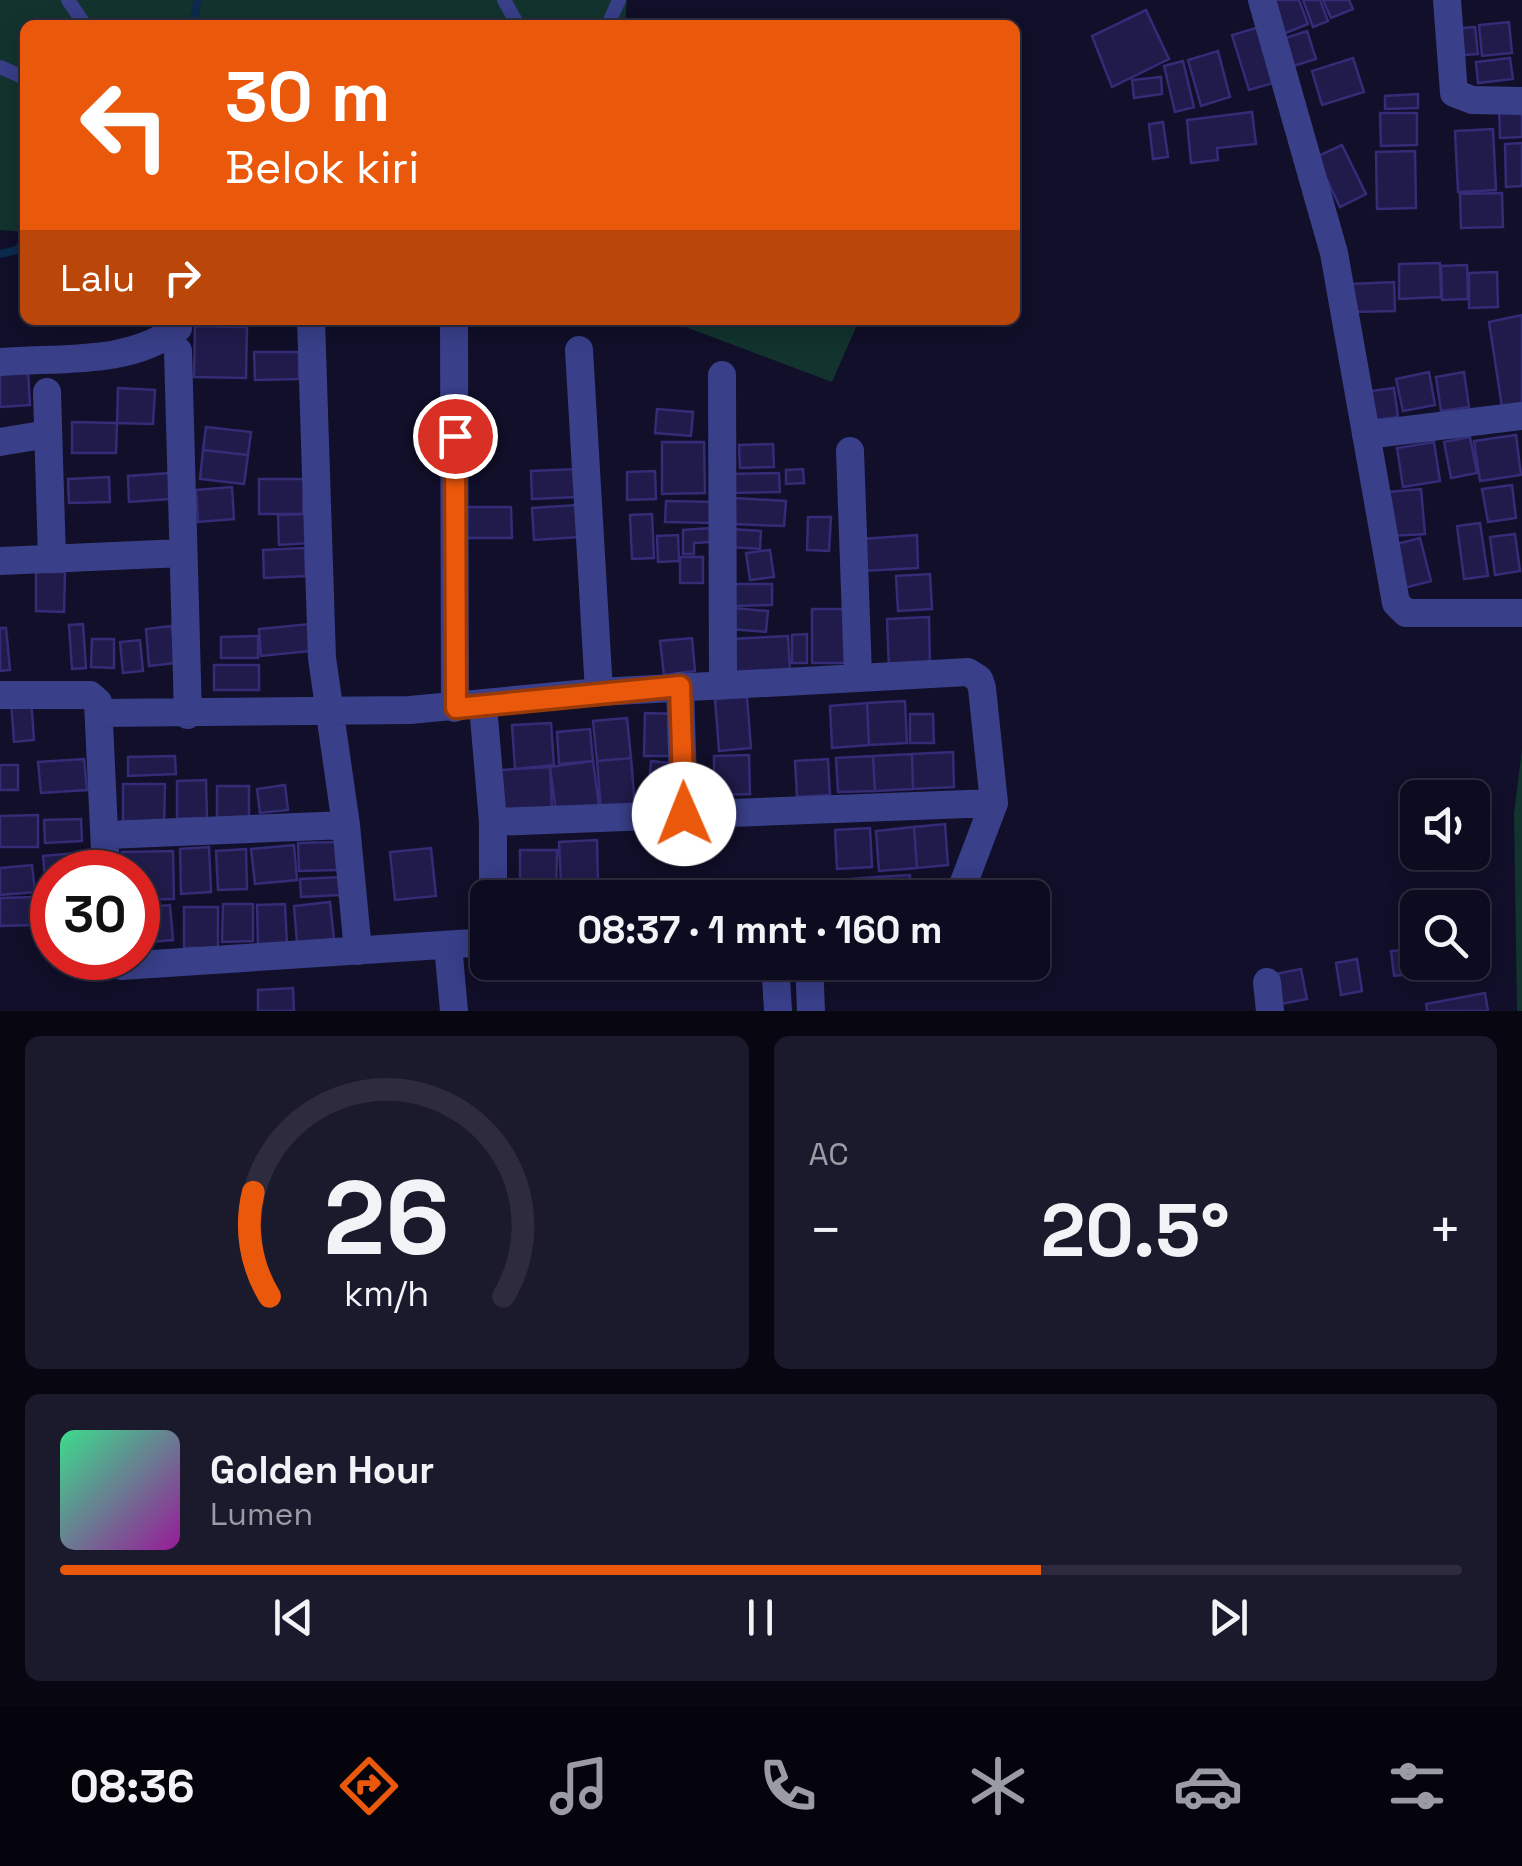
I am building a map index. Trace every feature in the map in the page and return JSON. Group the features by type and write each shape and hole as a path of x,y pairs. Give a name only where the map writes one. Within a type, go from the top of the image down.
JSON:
{"street":[{"path":"1262,0 1334,254 1399,607 1406,613 1522,613"},
{"path":"1448,0 1454,93 1472,100 1522,101"},
{"path":"312,325 322,658 346,825 358,951"},
{"path":"454,325 469,707 493,822 493,880"},
{"path":"0,362 122,354 179,333 188,715"},
{"path":"579,350 599,692"},
{"path":"722,375 723,684"},
{"path":"47,392 52,558"},
{"path":"1366,435 1522,416"},
{"path":"0,442 48,434"},
{"path":"850,451 858,676"},
{"path":"0,561 182,553"},
{"path":"100,713 188,715 469,707 680,686 968,672 980,679 994,803 965,880"},
{"path":"680,686 684,814"},
{"path":"0,695 90,695 98,702 107,850"},
{"path":"493,822 994,803"},
{"path":"107,835 346,825"},
{"path":"160,964 470,943"},
{"path":"448,945 454,1011"},
{"path":"776,980 778,1011"},
{"path":"809,980 811,1011"},
{"path":"1268,982 1270,1011"}],"green space":[{"path":"0,0 627,0 625,20 20,20 20,232 0,230"},
{"path":"680,325 857,325 832,382"},
{"path":"1522,749 1522,1011 1517,1011 1514,814"}],"building":[{"path":"1264,0 1299,0 1308,24 1278,36"},
{"path":"1303,0 1320,0 1328,21 1313,27"},
{"path":"1323,0 1349,0 1353,9 1331,18"},
{"path":"1146,10 1169,59 1112,87 1092,36"},
{"path":"1509,22 1512,53 1482,56 1479,25"},
{"path":"1266,25 1283,80 1249,90 1232,35"},
{"path":"1475,27 1478,54 1464,55 1461,28"},
{"path":"1307,31 1316,59 1287,68 1279,40"},
{"path":"1218,51 1230,97 1201,106 1188,60"},
{"path":"1353,58 1364,92 1322,105 1312,71"},
{"path":"1510,58 1513,79 1478,83 1476,62"},
{"path":"1183,61 1194,107 1175,112 1164,66"},
{"path":"1161,77 1162,94 1134,98 1132,80"},
{"path":"1418,94 1418,108 1385,109 1385,96"},
{"path":"1522,105 1522,137 1500,138 1499,106"},
{"path":"1252,112 1256,144 1217,148 1218,160 1191,163 1187,120"},
{"path":"1380,113 1417,113 1417,145 1381,146"},
{"path":"1163,122 1168,157 1153,159 1149,124"},
{"path":"1493,129 1496,190 1458,192 1455,131"},
{"path":"1522,143 1522,186 1506,187 1505,144"},
{"path":"1342,145 1366,194 1340,207 1316,157"},
{"path":"1415,151 1416,208 1377,209 1376,152"},
{"path":"1502,193 1503,227 1461,228 1460,194"},
{"path":"1440,263 1441,297 1399,299 1399,264"},
{"path":"1467,265 1468,299 1442,300 1441,266"},
{"path":"1497,272 1498,307 1469,308 1469,273"},
{"path":"1394,282 1395,311 1352,312 1351,284"},
{"path":"1522,315 1522,404 1502,407 1489,322"},
{"path":"195,326 247,327 246,378 194,377"},
{"path":"254,352 299,352 299,379 255,380"},
{"path":"28,371 30,405 0,407 0,372"},
{"path":"1429,372 1435,405 1403,411 1396,379"},
{"path":"1464,372 1469,407 1441,411 1436,377"},
{"path":"118,388 155,390 153,424 117,423"},
{"path":"1394,388 1398,417 1374,420 1371,391"},
{"path":"657,409 693,412 691,436 655,433"},
{"path":"72,422 117,423 116,453 72,453"},
{"path":"206,427 251,432 248,455 203,450"},
{"path":"1516,435 1521,475 1480,481 1474,441"},
{"path":"1470,437 1477,473 1451,478 1444,442"},
{"path":"662,442 704,442 705,493 662,494"},
{"path":"1434,442 1440,481 1403,487 1397,448"},
{"path":"773,444 774,467 740,468 739,445"},
{"path":"203,450 248,455 244,484 200,479"},
{"path":"576,469 578,497 532,499 531,471"},
{"path":"803,469 804,483 786,484 786,470"},
{"path":"655,471 656,499 627,500 627,472"},
{"path":"169,473 170,499 129,502 128,476"},
{"path":"779,473 780,492 731,493 730,474"},
{"path":"109,477 110,502 69,503 68,479"},
{"path":"259,479 304,479 303,514 259,514"},
{"path":"1512,485 1516,518 1488,522 1482,489"},
{"path":"232,487 234,519 198,522 196,490"},
{"path":"1421,489 1425,534 1392,536 1388,492"},
{"path":"734,498 786,501 784,526 733,524"},
{"path":"666,501 714,502 714,523 665,522"},
{"path":"577,505 579,537 534,540 532,508"},
{"path":"463,507 511,507 512,538 463,538"},
{"path":"308,514 309,543 279,545 278,515"},
{"path":"652,514 654,558 632,559 630,515"},
{"path":"808,517 831,517 829,551 807,550"},
{"path":"1480,523 1488,576 1464,579 1457,526"},
{"path":"710,528 710,542 694,543 694,554 683,554 683,530"},
{"path":"732,529 761,531 760,549 731,547"},
{"path":"1515,534 1520,571 1495,575 1490,537"},
{"path":"678,535 679,561 658,562 657,536"},
{"path":"917,535 918,568 863,571 862,539"},
{"path":"1420,538 1431,581 1400,589 1389,546"},
{"path":"305,548 306,576 264,578 263,550"},
{"path":"770,550 774,577 750,580 746,553"},
{"path":"680,557 703,557 703,583 680,583"},
{"path":"36,572 65,572 64,612 36,611"},
{"path":"930,574 932,609 898,611 896,576"},
{"path":"731,584 772,584 772,605 731,606"},
{"path":"733,608 768,611 766,632 731,629"},
{"path":"812,609 849,609 848,663 812,663"},
{"path":"929,617 930,668 889,669 887,619"},
{"path":"83,624 86,668 72,669 69,625"},
{"path":"309,624 311,651 261,656 259,629"},
{"path":"172,626 175,663 149,666 146,629"},
{"path":"0,628 6,628 10,670 0,671"},
{"path":"807,634 807,663 792,663 792,635"},
{"path":"258,636 258,658 221,658 221,637"},
{"path":"788,636 790,672 733,676 731,639"},
{"path":"692,638 695,671 664,675 660,641"},
{"path":"92,639 114,639 114,668 91,667"},
{"path":"140,640 143,671 123,673 120,642"},
{"path":"214,665 259,665 259,690 214,690"},
{"path":"747,697 751,748 719,751 715,699"},
{"path":"31,699 34,740 14,742 11,701"},
{"path":"905,701 907,743 869,745 867,703"},
{"path":"867,703 869,745 832,748 830,706"},
{"path":"645,713 680,714 679,756 644,756"},
{"path":"910,714 933,714 934,743 910,743"},
{"path":"627,718 631,758 597,761 593,721"},
{"path":"551,723 554,765 515,769 512,725"},
{"path":"590,729 593,761 559,764 557,732"},
{"path":"953,752 954,787 913,789 912,754"},
{"path":"912,754 913,789 875,791 873,756"},
{"path":"749,755 750,794 714,795 714,756"},
{"path":"175,756 176,774 128,776 128,757"},
{"path":"873,756 875,791 838,792 836,758"},
{"path":"631,758 635,807 601,810 597,761"},
{"path":"84,759 87,790 41,793 38,762"},
{"path":"828,759 830,795 797,797 795,761"},
{"path":"593,761 599,806 556,812 550,767"},
{"path":"651,761 679,764 674,808 647,806"},
{"path":"0,765 18,765 18,790 0,790"},
{"path":"550,767 552,809 502,812 500,770"},
{"path":"206,780 207,818 177,819 177,781"},
{"path":"123,784 165,784 164,824 123,824"},
{"path":"285,785 288,810 260,813 257,789"},
{"path":"217,786 249,786 249,825 217,826"},
{"path":"38,815 38,847 0,847 0,816"},
{"path":"81,819 82,841 45,843 44,820"},
{"path":"945,824 948,865 917,868 914,827"},
{"path":"914,827 917,868 879,871 876,831"},
{"path":"870,828 872,867 837,869 835,830"},
{"path":"597,840 598,880 561,880 559,842"},
{"path":"336,842 337,870 299,871 298,843"},
{"path":"294,845 297,880 255,884 251,849"},
{"path":"209,847 211,892 181,894 180,849"},
{"path":"431,848 436,896 395,900 390,852"},
{"path":"246,849 247,889 218,890 216,851"},
{"path":"520,850 557,850 556,880 520,880"},
{"path":"160,851 173,851 174,899 160,899"},
{"path":"30,865 30,892 0,895 0,868"},
{"path":"910,875 910,880 877,880"},
{"path":"340,877 340,895 301,897 300,879"},
{"path":"30,897 30,925 0,926 0,898"},
{"path":"330,902 334,939 297,943 294,906"},
{"path":"223,904 253,904 253,941 222,942"},
{"path":"285,904 287,945 258,946 257,905"},
{"path":"170,905 173,940 160,941 160,906"},
{"path":"184,907 218,907 218,948 184,948"},
{"path":"1400,950 1400,975 1394,976 1391,951"},
{"path":"1357,959 1362,991 1341,995 1336,963"},
{"path":"1301,969 1307,999 1281,1004 1275,974"},
{"path":"293,988 294,1011 258,1011 258,990"},
{"path":"1485,993 1488,1011 1427,1011 1426,1004"}],"waterway":[{"path":"193,20 198,0"},
{"path":"0,254 20,247"}],"route":[{"path":"455,436 456,708 680,686 684,814"}]}
